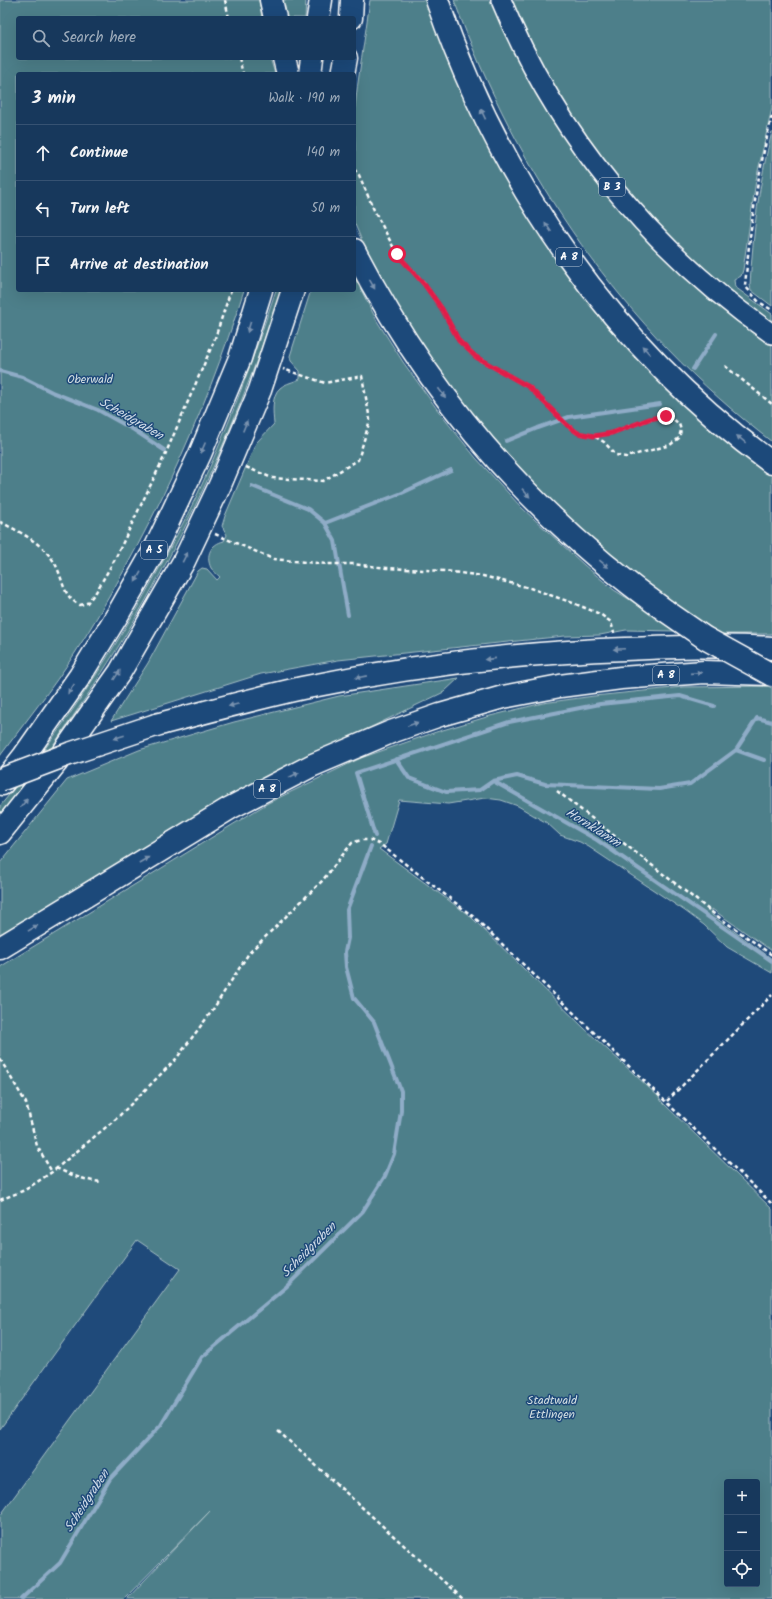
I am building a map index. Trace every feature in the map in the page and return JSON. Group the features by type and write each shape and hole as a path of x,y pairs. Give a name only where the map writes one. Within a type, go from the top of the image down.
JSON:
{"highway":[{"path":"271,0 275,16"},
{"path":"318,16 321,0"},
{"path":"351,16 352,0"},
{"name":"A 8","path":"437,0 463,71 487,122 532,202 558,242 592,287 647,352 686,392 772,463"},
{"path":"284,60 288,72"},
{"path":"310,72 312,60"},
{"path":"343,72 346,60"},
{"name":"A 8","path":"356,254 400,332 422,366 460,417 502,467 533,500 574,538 632,587 706,638 772,675"},
{"name":"A 5","path":"0,786 24,756 80,676 155,549 200,454 237,365 260,292"},
{"name":"A 5","path":"0,833 56,763 120,672 170,586 200,528 260,390 292,292"},
{"path":"0,780 69,754 156,725 301,688 370,675 443,664 522,655 617,649 741,646 772,648"},
{"name":"A 8","path":"0,948 230,808 313,765 391,732 440,715 503,697 560,686 621,678 704,672 772,675"}],"main road":[{"name":"B 3","path":"501,0 523,50 545,89 592,160 617,192 649,228 701,280 772,334"}],"path":[{"path":"225,0 229,16"},
{"path":"239,60 242,72"},
{"path":"772,116 763,151 748,254 745,286 759,302 772,310"},
{"path":"356,171 397,254 424,284 442,309 459,341 476,357 529,387 567,425 578,433 594,436 612,433 644,420 666,416 672,418 679,424 681,430 679,438 670,445 626,457 616,455 604,442 594,436"},
{"path":"0,522 38,544 53,561 68,596 80,605 87,603 96,592 115,559 165,455 214,341 230,292"},
{"path":"230,460 272,478 323,480 358,460 370,420 362,376 325,383 269,363"},
{"path":"725,366 772,404"},
{"path":"200,528 273,559 327,564 353,564 387,568 445,571 483,576 530,588 574,603 606,618 611,622 617,649"},
{"path":"558,791 714,913 772,955"},
{"path":"0,1200 25,1190 52,1172 117,1118 176,1059 212,1011 249,953 322,881 352,843 361,840 370,840 381,845 475,918 631,1069 667,1101 772,1204"},
{"path":"667,1101 772,995"},
{"path":"0,1059 26,1103 37,1146 52,1172"},
{"path":"56,1168 93,1182 102,1182"},
{"path":"278,1430 463,1599"}],"green space":[{"name":"Oberwald","path":"0,0 259,0 262,16 16,16 16,60 271,60 274,72 16,72 16,292 243,292 211,385 172,477 150,522 126,567 75,653 0,756"},
{"path":"281,0 306,0 305,16 284,16"},
{"path":"370,0 427,0 451,68 483,137 516,196 765,469 772,474 772,634 721,634 689,613 687,614 646,585 596,544 522,474 452,390 395,303 356,227 357,86"},
{"path":"454,0 493,0 558,124 753,331 772,344 772,442 718,397 668,350 623,298 581,244 543,187 510,127 480,65"},
{"path":"508,0 772,0 772,108 756,180 743,270 741,276 734,280 735,287 772,314 772,325 727,292 671,241 606,165 551,85"},
{"path":"772,132 772,306 751,290 750,285 757,208 767,151"},
{"path":"356,280 377,321 403,362 442,416 476,458 521,507 584,565 614,590 645,609 674,631 626,630 600,635 565,636 338,660 261,674 111,721 148,663 198,571 202,568 207,569 217,580 220,577 211,568 209,563 210,551 219,542 224,541 227,535 222,526 225,516 256,443 274,424 273,405 277,391 285,385 300,379 300,371 291,361 290,356 310,292 356,292"},
{"path":"275,292 280,292 262,346 219,455 167,561 139,612 76,712 30,777 0,814 0,806 57,733 108,656 155,575 198,493 230,418"},
{"path":"459,678 444,692 340,742 317,751 230,796 0,935 0,863 67,780 139,750 234,722 339,696"},
{"name":"Stadtwald Ettlingen","path":"768,686 772,688 772,951 712,909 712,915 772,959 772,973 727,947 704,925 685,911 589,847 560,835 547,823 518,806 501,800 485,798 448,804 399,800 386,844 379,849 470,916 584,1028 659,1097 662,1102 772,1209 772,1599 127,1599 210,1511 124,1599 0,1599 0,1516 180,1269 137,1240 0,1429 0,967 268,803 361,758 436,732 490,716 543,703 683,687"}],"waterway":[{"path":"693,369 716,334"},
{"name":"Scheidgraben","path":"0,371 22,377 52,392 98,410 134,430 164,450"},
{"path":"506,441 569,417 660,404"},
{"path":"325,523 402,493 451,470"},
{"name":"Scheidgraben","path":"252,486 308,509 325,523 335,541 348,615"},
{"path":"375,836 356,773 509,722 600,704 680,696 714,706"},
{"path":"736,750 757,718 772,722"},
{"path":"493,781 517,776 545,784 659,789 690,784 736,750 764,760"},
{"name":"Hornklamm","path":"396,759 409,778 446,792 480,790 493,781 597,840 772,961"},
{"name":"Scheidgraben","path":"21,1599 60,1563 110,1479 161,1425 202,1357 286,1287 363,1211 385,1176 394,1154 401,1111 401,1091 374,1022 354,998 346,967 345,952 348,938 347,910 371,846"}],"route":[{"path":"397,254 424,284 442,309 459,341 476,357 529,387 567,425 578,433 594,436 612,433 633,424 666,416"}]}
